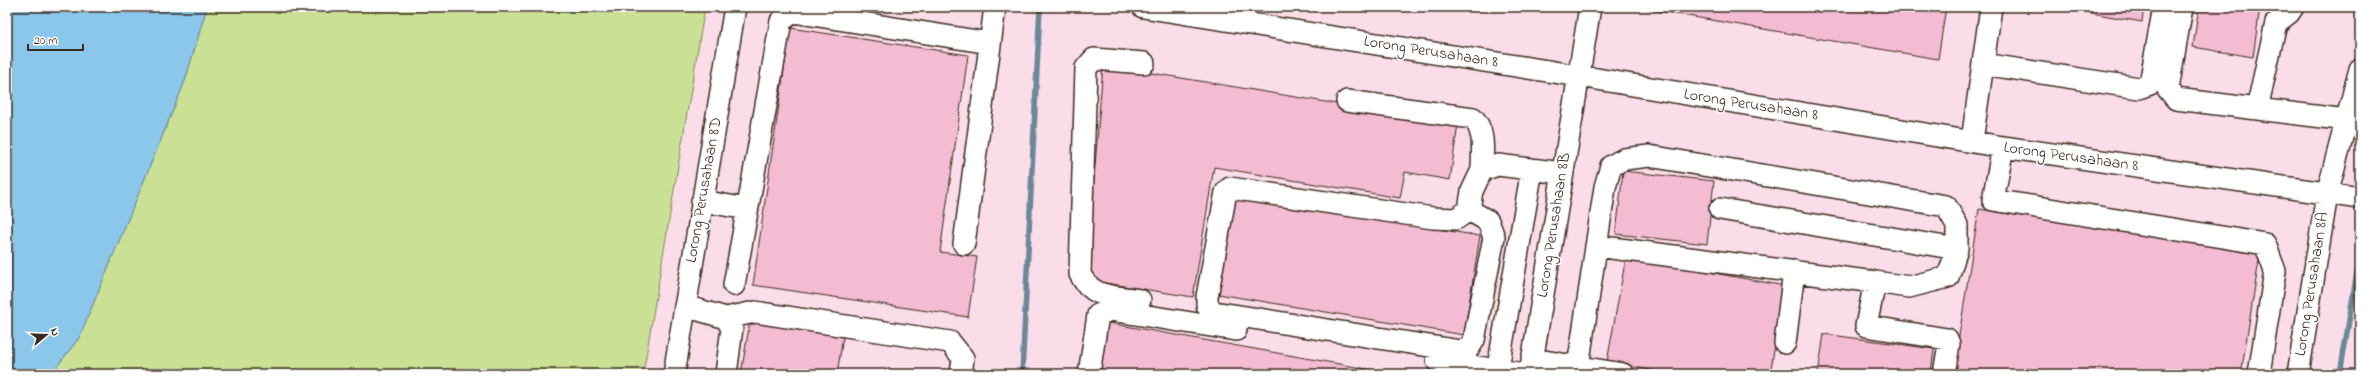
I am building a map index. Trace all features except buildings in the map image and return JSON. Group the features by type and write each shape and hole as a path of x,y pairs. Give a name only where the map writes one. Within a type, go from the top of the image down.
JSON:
{"street":[{"name":"Lorong Perusahaan 8D","path":"674,374 735,7"},
{"path":"964,244 995,7"},
{"name":"Lorong Perusahaan 8","path":"1143,7 1579,76 2002,147 2358,198"},
{"name":"Lorong Perusahaan 8B","path":"1529,369 1590,7"},
{"path":"1972,141 1991,7"},
{"path":"1983,64 2138,88 2150,84 2164,7"},
{"path":"2182,7 2168,89 2176,99 2346,120"},
{"path":"2257,108 2276,23 2290,14 2294,7"},
{"path":"734,285 781,21 793,12 990,43"},
{"path":"1144,63 1094,59 1086,68 1080,274 1085,285 1098,294 1461,351 1469,348 1474,340 1494,237 1488,221 1469,210"},
{"name":"Lorong Perusahaan 8A","path":"2298,374 2327,194 2360,69"},
{"path":"1214,312 1207,305 1207,297 1226,192 1230,188 1433,218 1456,219 1469,210 1472,191 1482,170 1483,137 1480,125 1473,118 1347,101"},
{"path":"2002,147 1993,200 2265,244 2275,271 2259,374"},
{"path":"1578,367 1596,246 1605,187 1611,166 1624,159 1649,156 1946,206 1957,225 1957,249 1948,277 1909,288 1794,271 1596,246"},
{"path":"1482,170 1498,165 1563,173"},
{"path":"1497,372 1532,169"},
{"path":"702,201 747,209"},
{"path":"1720,209 1957,249"},
{"path":"1785,343 1794,271"},
{"path":"1875,282 1866,326 1947,339 1949,344 1944,374"},
{"path":"685,306 726,318 755,312 950,342 962,358 961,374"},
{"path":"1089,374 1098,315 1110,310 1456,369 1497,372 1578,367 1623,374"},
{"path":"726,318 732,328 726,374"}],"shaded area":[{"path":"688,7 2360,7 2360,374 638,374"}],"green space":[{"path":"207,7 705,7 643,374 51,374 79,338 185,81"}],"water":[{"path":"7,7 207,7 185,81 79,338 51,374 7,374"}],"waterway":[{"path":"1022,374 1040,7"},
{"path":"2340,374 2360,255"}]}
